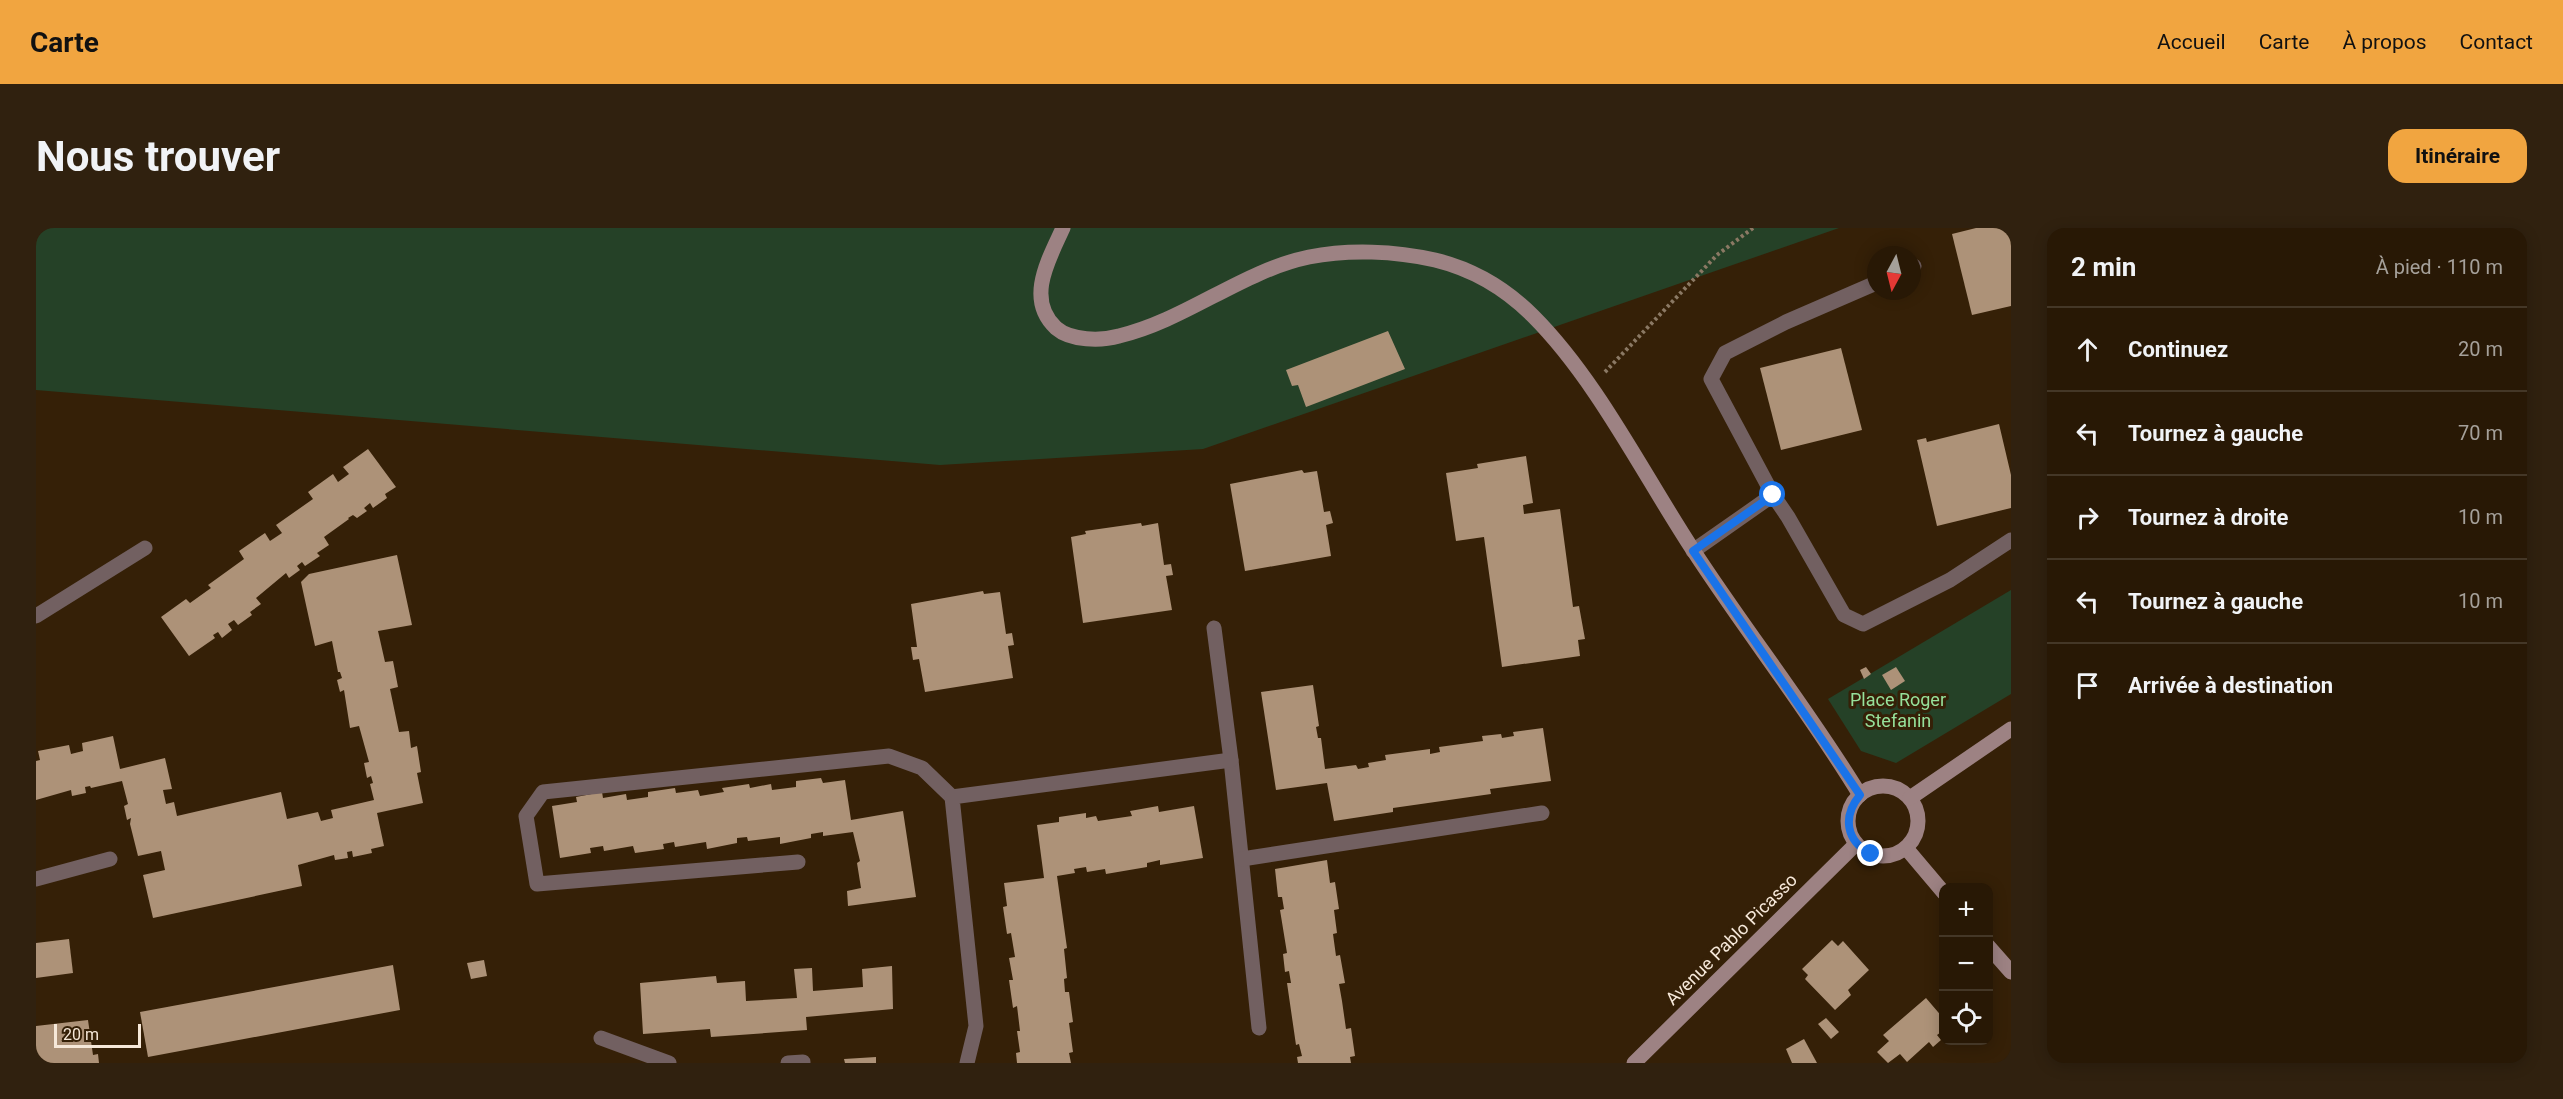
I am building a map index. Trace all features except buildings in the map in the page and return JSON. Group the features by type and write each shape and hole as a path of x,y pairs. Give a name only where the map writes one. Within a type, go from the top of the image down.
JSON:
{"street":[{"path":"1063,228 1047,264 1041,286 1041,302 1047,318 1059,331 1070,336 1096,339 1117,337 1142,329 1272,269 1308,257 1391,253 1434,260 1466,269 1509,294 1564,350 1693,551 1860,795"},
{"path":"1867,287 1786,322 1725,353 1711,379 1773,495 1844,615 1863,624 1950,580 2011,540"},
{"path":"1693,551 1773,495"},
{"path":"36,616 145,548"},
{"path":"1214,628 1231,760 1259,1028"},
{"path":"1910,798 2011,729"},
{"path":"798,862 537,884 526,816 543,792 889,756 922,768 952,797 976,1026 967,1063"},
{"path":"952,797 1231,760"},
{"path":"1880,786 1891,787 1910,798 1916,808 1917,830 1913,840 1906,848 1895,854 1884,856 1871,854 1856,844 1848,828 1848,816 1852,804 1860,795 1880,786"},
{"path":"1242,859 1542,813"},
{"name":"Avenue Pablo Picasso","path":"1634,1063 1856,844"},
{"path":"1906,848 1939,887"},
{"path":"36,879 110,860"},
{"path":"1993,951 2011,972"},
{"path":"601,1038 669,1063"}],"path":[{"path":"1590,388 1717,255 1753,228"}],"green space":[{"path":"36,228 1839,228 1203,449 940,465 36,390"},
{"name":"Place Roger Stefanin","path":"2011,590 2011,694 1896,763 1861,751 1828,699"}],"route":[{"path":"1773,495 1693,551 1860,795 1852,804 1848,816 1848,828 1860,849 1871,854"}]}
